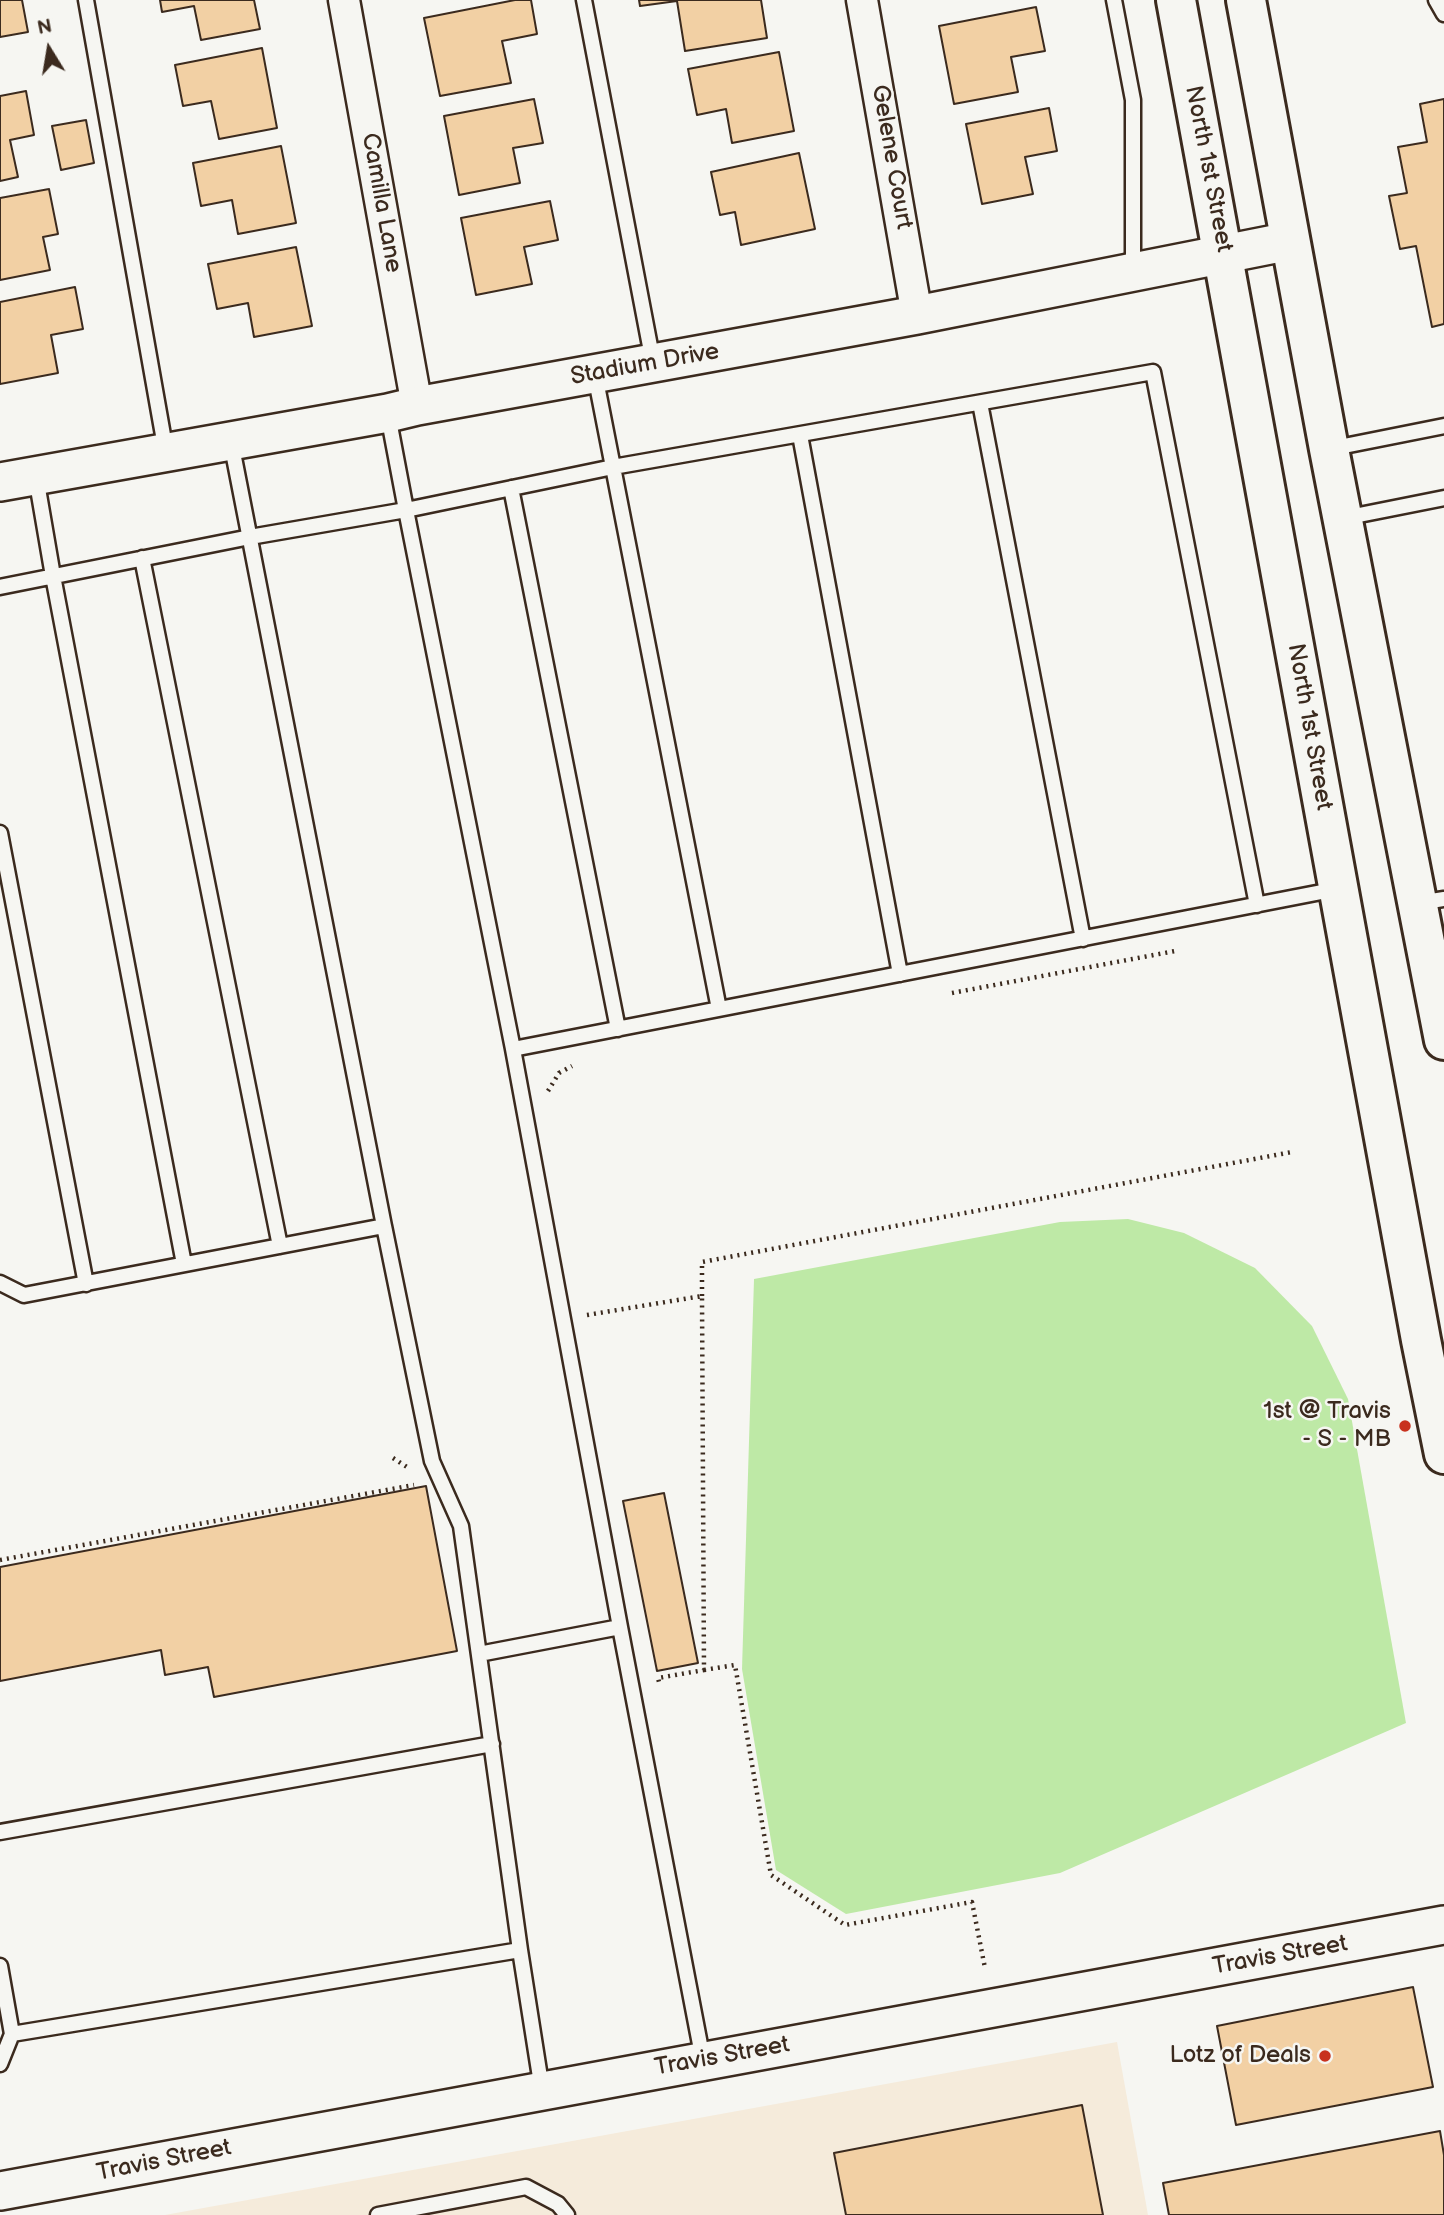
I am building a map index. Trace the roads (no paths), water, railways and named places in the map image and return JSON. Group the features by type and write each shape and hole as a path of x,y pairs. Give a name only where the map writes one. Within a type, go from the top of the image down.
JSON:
{"main road":[{"name":"North 1st Street","path":"1176,0 1338,888 1438,1399 1444,1454"},
{"path":"1246,0 1343,518 1431,901 1444,1040"}],"street":[{"name":"Camilla Lane","path":"344,0 403,410"},
{"name":"Gelene Court","path":"862,0 917,315"},
{"name":"Stadium Drive","path":"0,482 917,315 1290,241"},
{"name":"Travis Street","path":"0,2191 1444,1926"}],"lane":[{"path":"86,0 166,452"},
{"path":"584,0 654,363"},
{"path":"1114,0 1133,100 1133,271"},
{"path":"1436,0 1444,14"},
{"path":"0,587 250,537 406,510 613,467 1153,372 1257,905"},
{"path":"595,374 719,1009"},
{"path":"980,403 1083,939"},
{"path":"403,410 406,510 513,1049 703,2061"},
{"path":"1329,449 1444,426"},
{"path":"800,435 900,974"},
{"path":"231,441 432,1461 461,1526 542,2090"},
{"path":"36,476 184,1264"},
{"path":"511,488 618,1029"},
{"path":"1343,518 1444,498"},
{"path":"142,558 280,1246"},
{"path":"0,833 86,1284"},
{"path":"513,1049 1338,888"},
{"path":"0,1283 24,1296 384,1226"},
{"path":"479,1654 620,1627"},
{"path":"0,1832 492,1744"},
{"path":"12,2034 520,1950"},
{"path":"0,1966 12,2034 0,2064"},
{"path":"378,2215 526,2187 558,2204 567,2215"}],"place":[{"name":"1st @ Travis - S - MB","path":"1405,1426"},
{"name":"Lotz of Deals","path":"1325,2056"}]}
